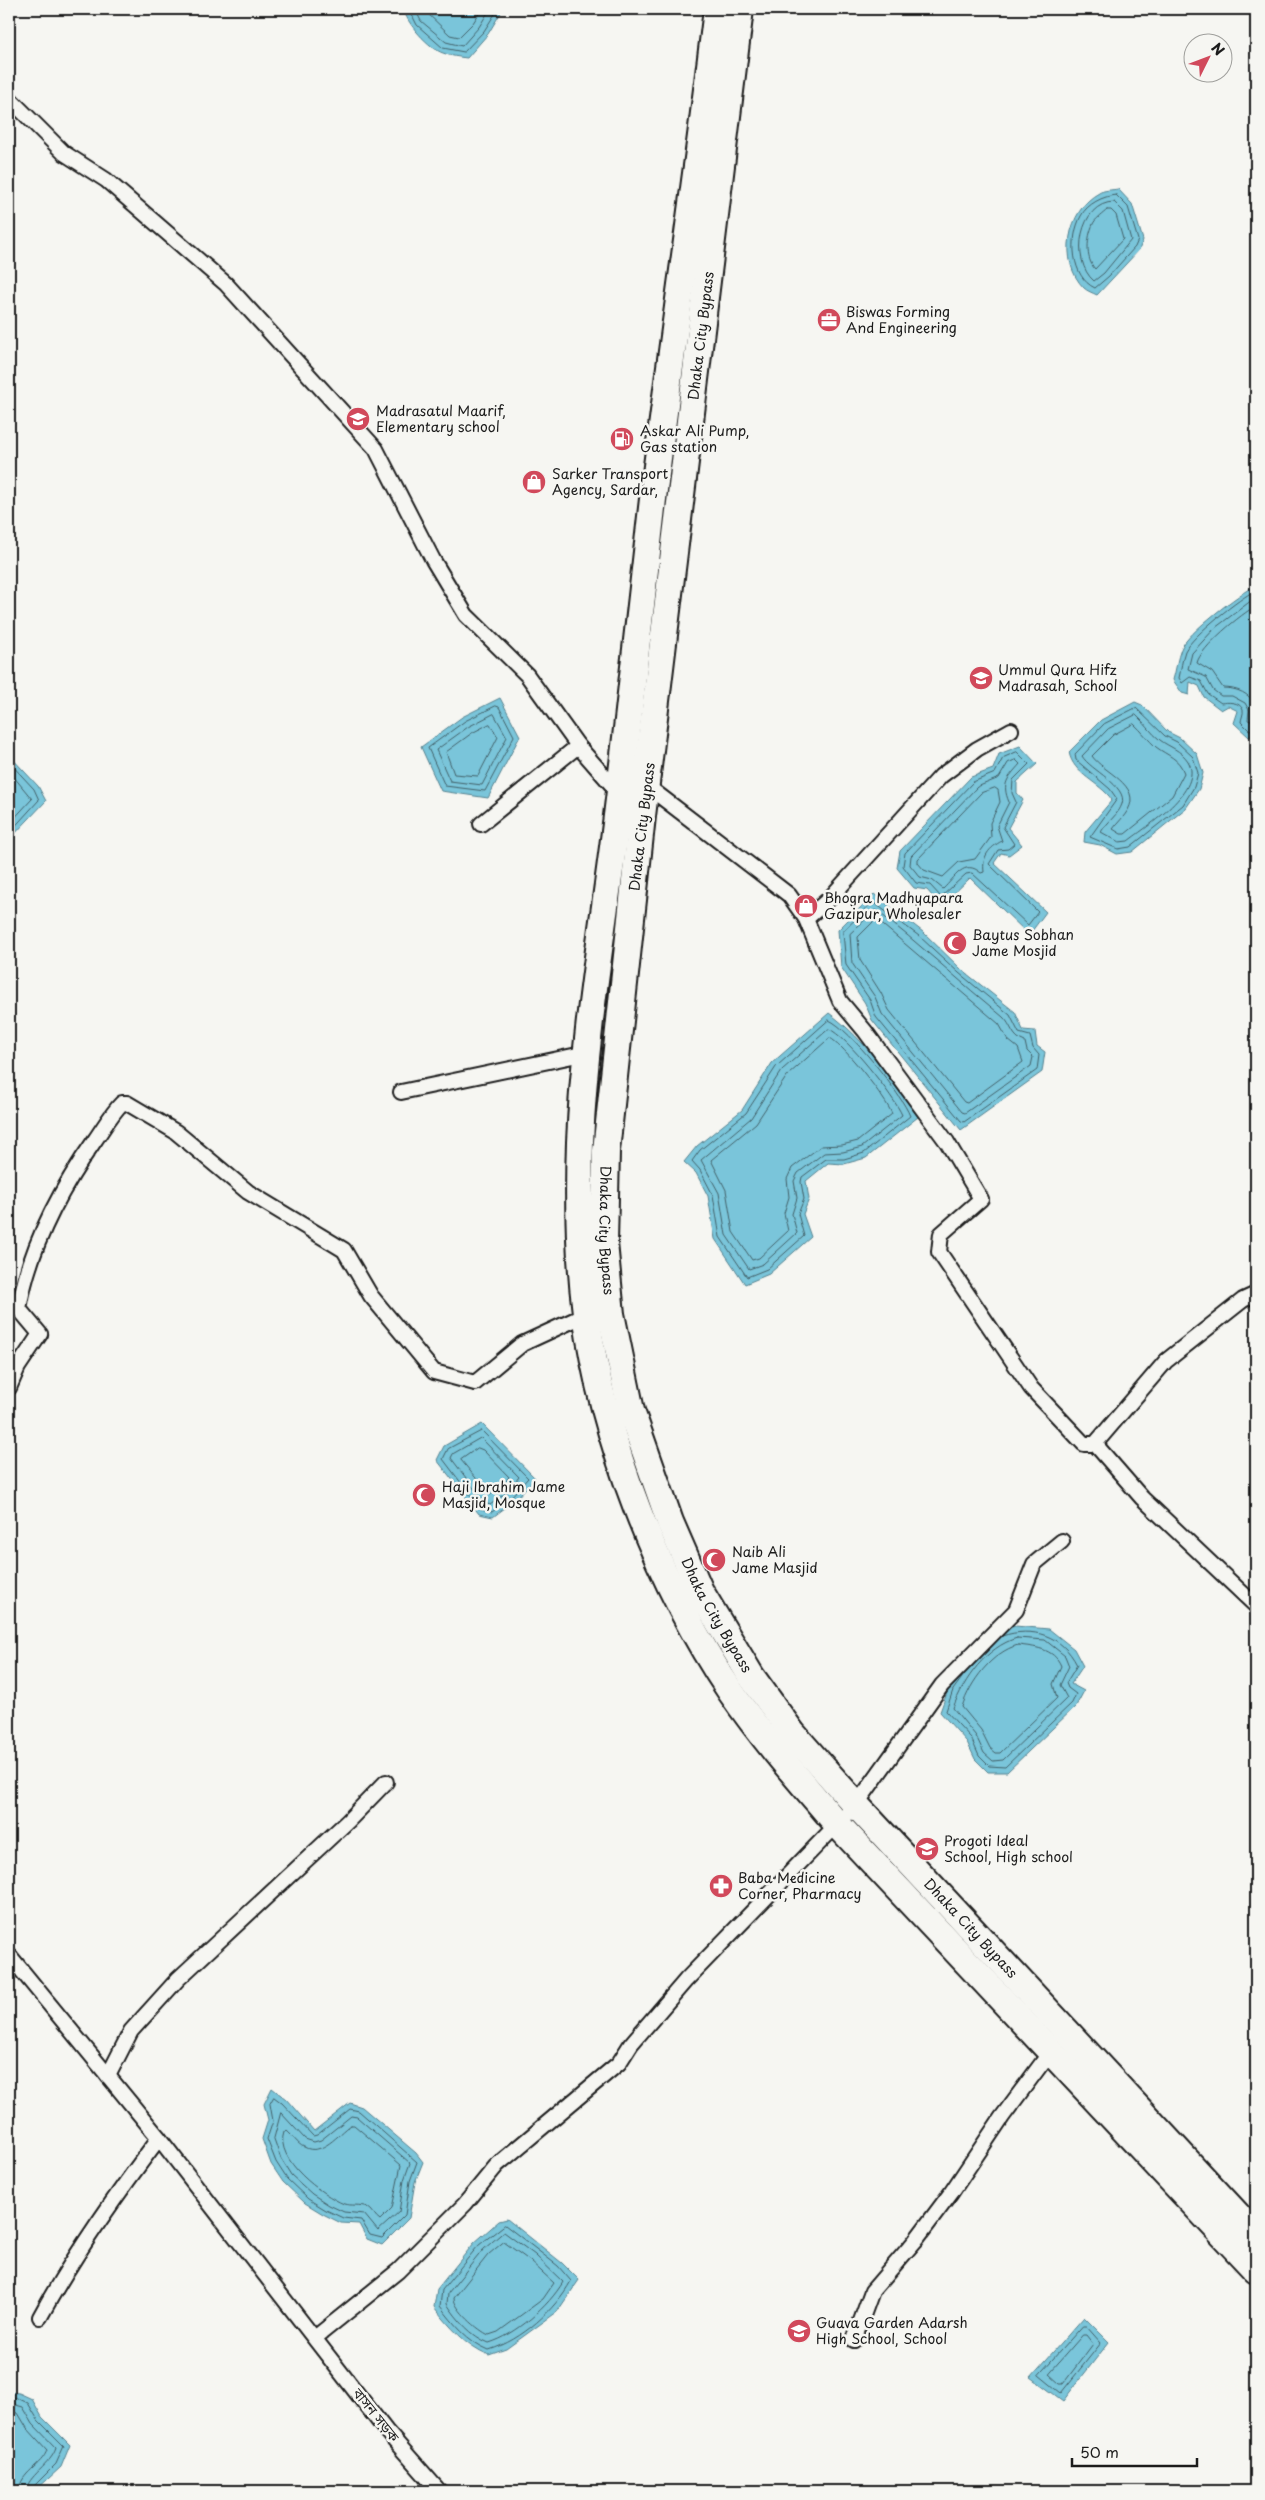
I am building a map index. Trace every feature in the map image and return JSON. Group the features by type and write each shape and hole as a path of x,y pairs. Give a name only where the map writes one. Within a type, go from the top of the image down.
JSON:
{"highway":[{"path":"717,9 701,147 654,489 620,794 587,1052 580,1144 580,1240 586,1314 606,1413 644,1527 682,1607 740,1704 772,1749 838,1825 1256,2270"},
{"name":"Dhaka City Bypass","path":"740,9 647,786 606,1151 604,1243 613,1324 632,1411 670,1522 700,1591 751,1676 793,1734 856,1806 1256,2235"}],"street":[{"path":"9,98 64,153 106,180 226,284 376,449 433,560 466,615 527,675 578,746 620,794"},
{"path":"806,919 830,898 941,776 977,749 1011,730"},
{"path":"481,824 578,746"},
{"path":"647,786 789,895 806,919 840,1001 865,1031 947,1142 982,1199 941,1234 938,1252 1031,1388 1084,1444 1095,1444 1142,1498 1256,1606"},
{"path":"401,1092 587,1052"},
{"path":"9,1388 18,1367 40,1334 19,1309 22,1290 53,1206 82,1158 122,1102 128,1103 176,1132 248,1192 344,1250 371,1296 434,1372 475,1383 522,1344 586,1314"},
{"path":"1095,1444 1166,1361 1243,1300 1256,1294"},
{"path":"316,2337 398,2272 465,2204 497,2166 619,2063 631,2044 686,1980 856,1806 942,1684 1016,1610 1034,1564 1062,1541"},
{"path":"108,2076 131,2031 178,1979 348,1821 386,1782"},
{"name":"বাসন সড়ক","path":"9,1955 159,2138 316,2337 387,2432 439,2491"},
{"path":"854,2340 872,2291 941,2207 1002,2117 1051,2052"},
{"path":"40,2317 70,2265 121,2188 159,2138"}],"water":[{"path":"404,9 503,9 488,34 467,58 446,54 425,41 413,28"},
{"path":"1118,189 1132,204 1143,240 1139,250 1097,295 1085,289 1076,277 1071,265 1070,237 1073,224 1088,201 1101,192"},
{"path":"1256,585 1256,734 1249,737 1234,723 1238,711 1228,706 1221,710 1204,697 1199,686 1190,682 1189,695 1182,693 1173,680 1181,649 1185,642 1215,614"},
{"path":"500,698 520,736 488,798 441,791 421,747 462,717"},
{"path":"1135,702 1142,705 1168,732 1180,738 1197,754 1203,773 1199,789 1186,808 1132,852 1117,854 1100,845 1084,842 1085,832 1112,800 1101,788 1081,773 1069,752 1101,720"},
{"path":"1020,746 1037,764 1017,782 1017,793 1023,800 1008,828 1022,845 1009,855 1001,853 994,863 1046,912 1029,935 970,878 941,906 927,890 914,888 897,868 900,851 971,777 993,769 999,754"},
{"path":"9,755 38,786 46,801 9,840"},
{"path":"874,894 923,932 962,970 1015,1012 1023,1030 1035,1031 1037,1046 1045,1052 1042,1072 961,1130 872,1020 865,1003 841,967 838,930"},
{"path":"829,1013 867,1048 918,1117 866,1158 844,1164 828,1163 806,1181 809,1199 803,1214 811,1237 769,1274 745,1284 715,1239 708,1196 696,1173 684,1162 697,1146 742,1110 772,1063"},
{"path":"482,1424 535,1478 514,1501 493,1517 479,1514 437,1460 444,1446"},
{"path":"1015,1626 1049,1629 1074,1649 1083,1666 1071,1684 1084,1691 1076,1706 1007,1772 988,1772 975,1759 967,1742 940,1712 949,1687 998,1632"},
{"path":"272,2088 286,2099 314,2131 350,2103 362,2107 416,2153 423,2162 415,2182 409,2218 382,2245 367,2239 359,2224 341,2223 305,2203 283,2182 271,2164 262,2139 268,2120 264,2104"},
{"path":"507,2219 562,2263 579,2280 557,2312 506,2349 489,2355 465,2341 434,2307 437,2289 474,2243 499,2221"},
{"path":"1084,2317 1109,2342 1063,2401 1031,2377"},
{"path":"9,2392 19,2393 32,2399 42,2417 70,2445 61,2467 35,2491 9,2491"}],"place":[{"name":"Biswas Forming And Engineering","path":"829,320"},
{"name":"Madrasatul Maarif, Elementary school","path":"358,419"},
{"name":"Askar Ali Pump, Gas station","path":"622,439"},
{"name":"Sarker Transport Agency, Sardar,","path":"534,482"},
{"name":"Ummul Qura Hifz Madrasah, School","path":"981,678"},
{"name":"Bhogra Madhyapara Gazipur, Wholesaler","path":"806,906"},
{"name":"Baytus Sobhan Jame Mosjid","path":"955,943"},
{"name":"Haji Ibrahim Jame Masjid, Mosque","path":"424,1495"},
{"name":"Naib Ali Jame Masjid","path":"714,1560"},
{"name":"Progoti Ideal School, High school","path":"927,1849"},
{"name":"Baba Medicine Corner, Pharmacy","path":"721,1886"},
{"name":"Guava Garden Adarsh High School, School","path":"799,2331"}]}
